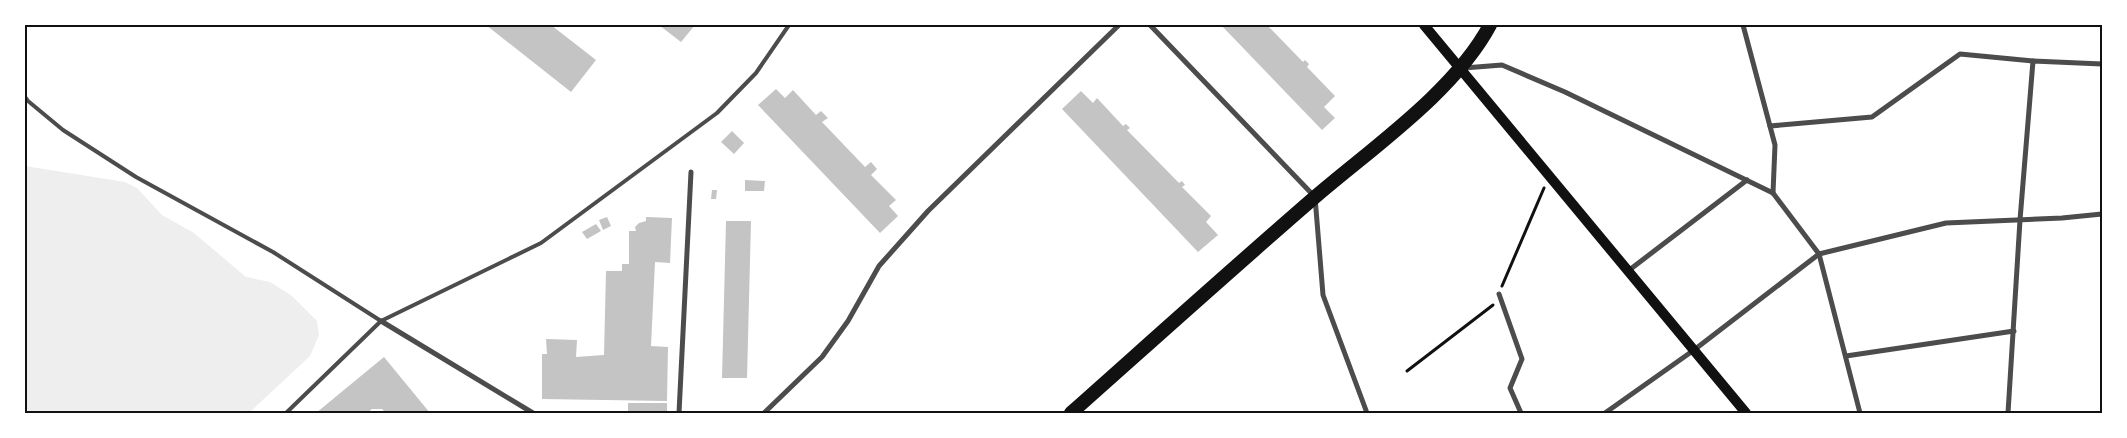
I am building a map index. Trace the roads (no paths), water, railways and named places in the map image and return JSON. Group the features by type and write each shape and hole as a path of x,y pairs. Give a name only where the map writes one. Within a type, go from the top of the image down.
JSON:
{"highway":[{"path":"1071,413 1315,197 1435,95 1480,44 1490,25"}],"main road":[{"path":"1424,25 1746,413"}],"street":[{"path":"764,413 822,357 848,321 879,266 928,211 1119,25"},
{"path":"1150,25 1315,197 1323,295 1367,413"},
{"path":"1743,25 1775,145 1773,193"},
{"path":"1770,126 1872,117 1960,54 2033,61 2102,64"},
{"path":"2008,413 2020,220 2033,61"},
{"path":"1459,68 1502,65 1559,89 1773,193 1819,254 1860,413"},
{"path":"679,413 691,172"},
{"path":"1628,271 1747,180"},
{"path":"1606,413 1694,350 1819,254 1946,224 2102,214"},
{"path":"1499,294 1522,359 1510,388 1522,413"},
{"path":"382,321 533,413"},
{"path":"1846,356 2014,330"}],"lane":[{"path":"286,413 382,321 541,243 718,113 756,73 789,25"},
{"path":"25,97 63,130 136,177 274,252 382,321"}]}
